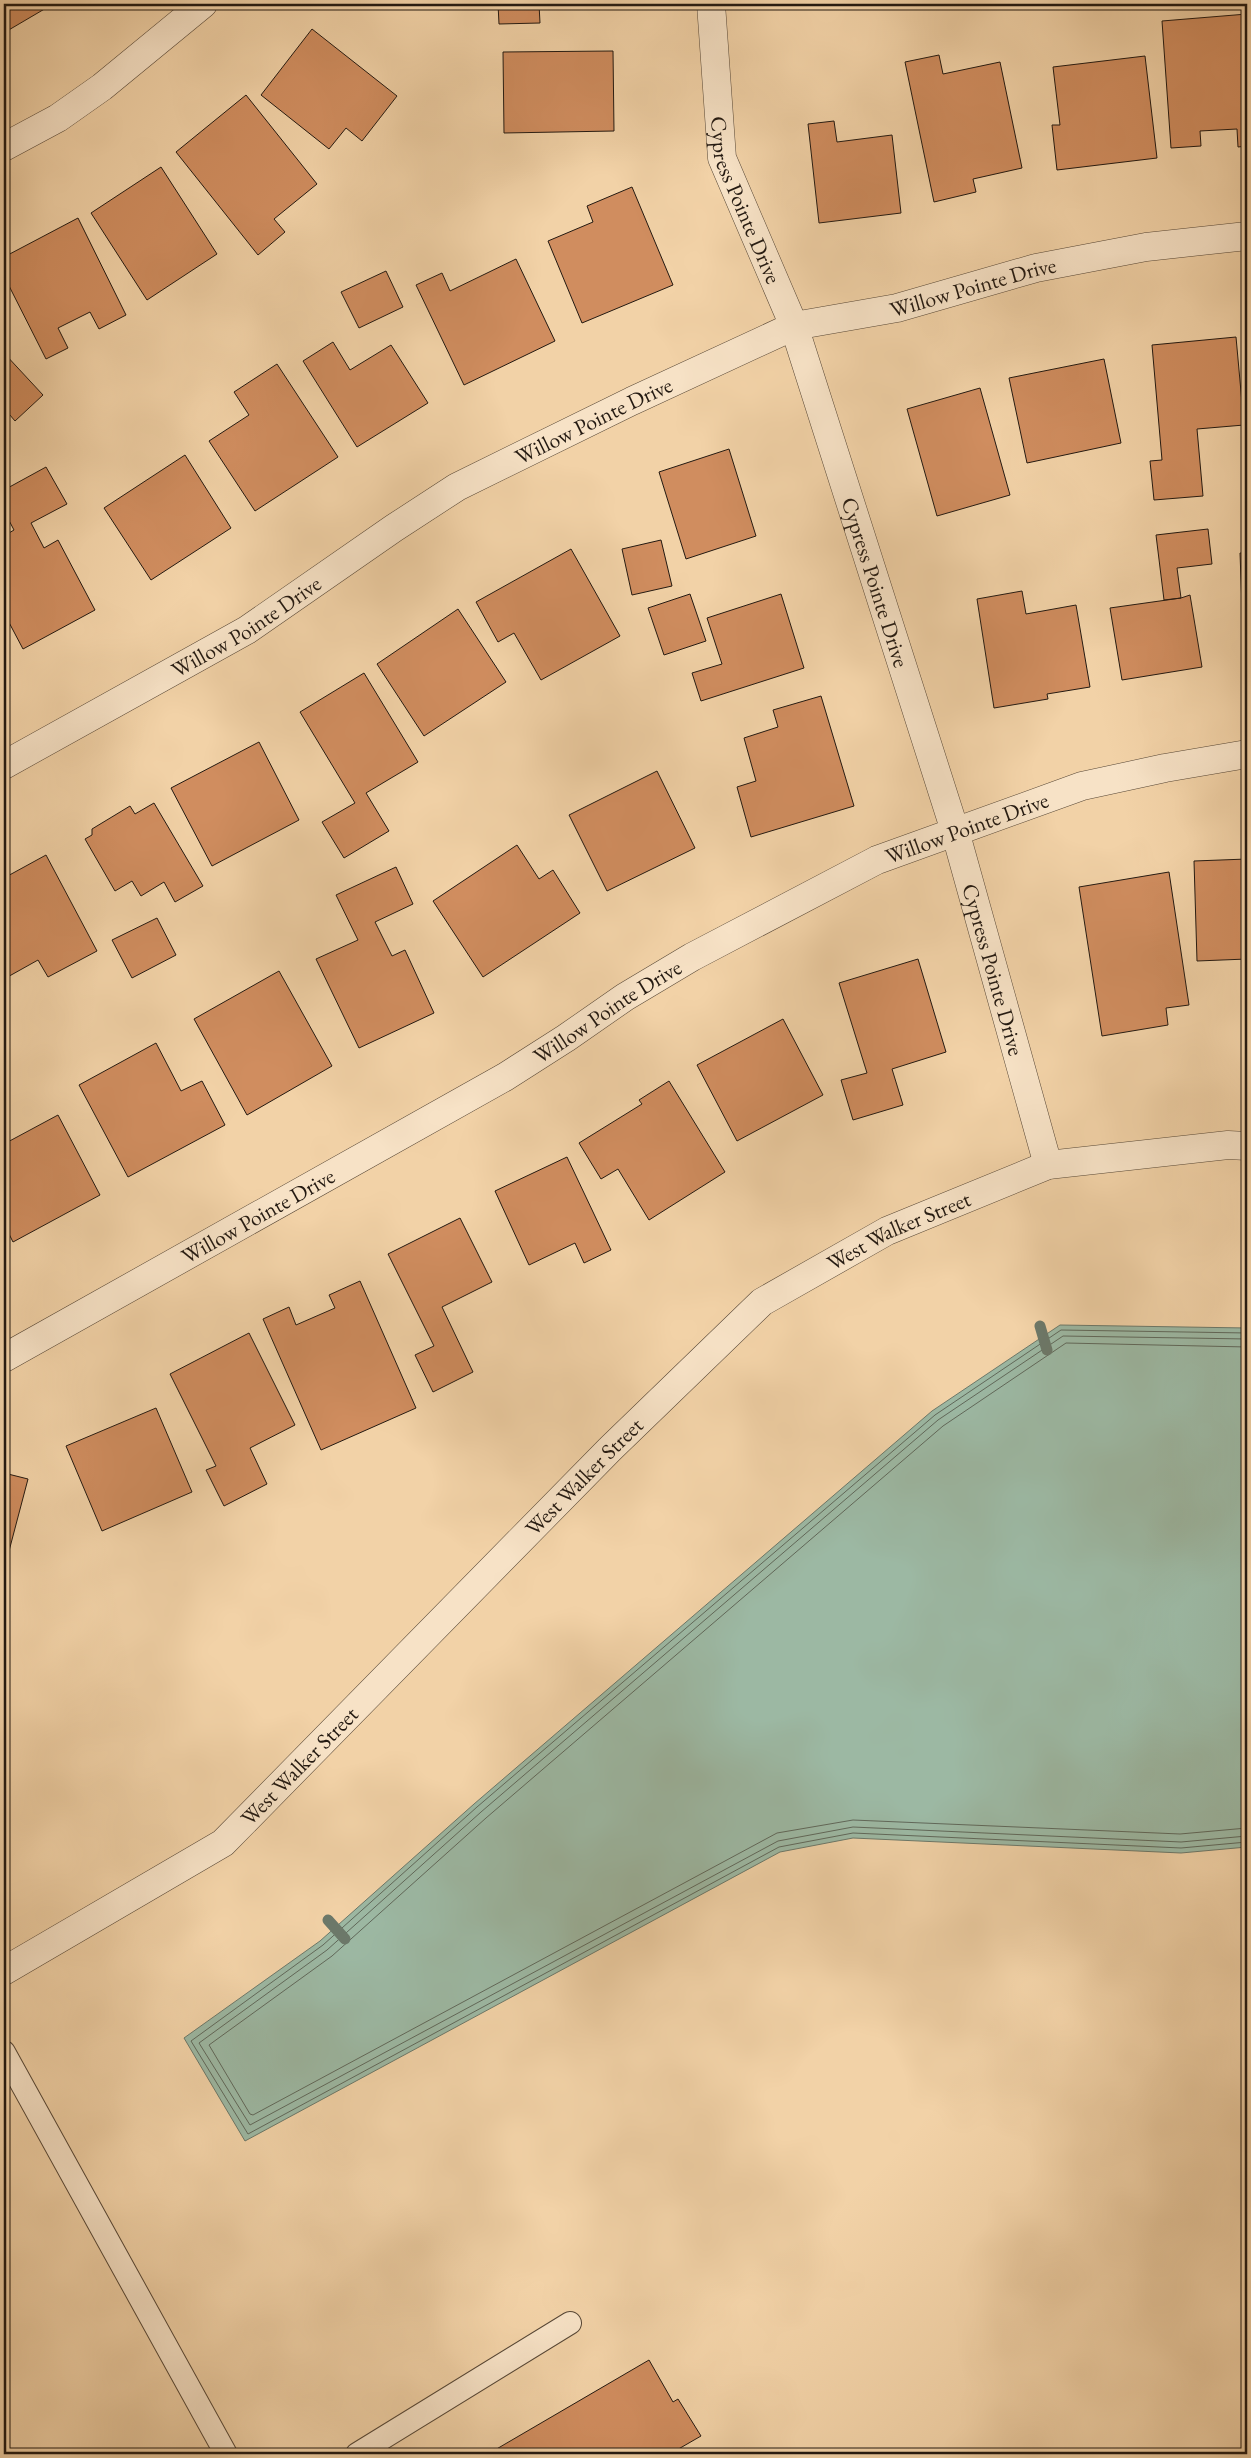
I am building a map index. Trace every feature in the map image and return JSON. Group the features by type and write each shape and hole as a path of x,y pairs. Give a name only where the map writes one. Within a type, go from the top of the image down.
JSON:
{"street":[{"path":"4,147 58,118 102,87 203,4"},
{"name":"Cypress Pointe Drive","path":"711,4 722,158 794,326 955,831 1048,1165"},
{"name":"Willow Pointe Drive","path":"4,765 247,630 394,528 457,487 632,400 794,326 897,308 1036,268 1146,247 1247,236"},
{"name":"Willow Pointe Drive","path":"4,1358 505,1077 566,1038 624,997 692,957 877,860 1082,786 1247,754"},
{"name":"West Walker Street","path":"4,1971 223,1842 610,1449 762,1302 887,1231 1048,1165 1228,1145 1247,1146"}],"lane":[{"path":"4,2052 226,2454"},
{"path":"357,2454 570,2323"}],"water":[{"path":"1060,1325 1247,1328 1247,1847 1181,1853 853,1838 780,1852 245,2141 184,2038 320,1941 474,1804 932,1411"}],"building":[{"path":"4,4 53,4 7,31 4,27"},
{"path":"498,4 539,4 540,23 499,24"},
{"path":"1247,14 1247,146 1238,147 1237,129 1200,131 1201,146 1171,148 1162,21"},
{"path":"312,29 397,96 362,141 346,128 329,149 261,95"},
{"path":"613,51 614,131 504,133 503,52"},
{"path":"939,55 943,74 1000,62 1022,168 973,179 976,192 934,202 905,62"},
{"path":"1145,56 1157,158 1057,170 1052,125 1060,125 1053,67"},
{"path":"246,95 317,184 274,219 285,232 258,255 176,152"},
{"path":"834,121 837,142 892,135 901,213 819,223 808,124"},
{"path":"161,167 217,254 147,300 91,213"},
{"path":"632,187 673,285 582,323 548,241 593,222 587,206"},
{"path":"78,218 126,315 99,329 90,312 58,328 68,348 46,359 4,276 4,257"},
{"path":"516,259 555,341 464,385 416,285 442,273 450,291"},
{"path":"386,271 403,307 359,328 341,292"},
{"path":"1236,337 1244,425 1197,429 1203,496 1154,500 1150,461 1162,460 1152,345"},
{"path":"333,342 350,370 391,345 428,403 357,447 303,361"},
{"path":"4,353 43,395 15,421 4,408"},
{"path":"1104,359 1121,443 1027,463 1009,378"},
{"path":"277,364 338,457 255,511 209,441 249,415 234,392"},
{"path":"980,388 1010,495 937,516 907,409"},
{"path":"729,449 756,536 686,559 659,472"},
{"path":"185,455 231,528 151,580 104,508"},
{"path":"46,467 67,504 31,523 44,548 58,540 95,610 23,649 4,613 4,536 14,530 4,511 4,490"},
{"path":"1208,529 1212,564 1177,568 1181,598 1164,600 1156,535"},
{"path":"661,540 672,586 632,595 622,549"},
{"path":"571,549 620,636 541,680 514,633 498,642 476,602"},
{"path":"1240,553 1247,553 1247,661 1244,661"},
{"path":"1022,591 1026,614 1076,605 1090,687 1047,694 1048,699 994,708 977,599"},
{"path":"690,594 706,641 664,655 648,608"},
{"path":"781,594 804,668 701,701 692,673 722,664 707,618"},
{"path":"1190,595 1202,667 1122,680 1110,608 1181,598"},
{"path":"458,609 506,682 424,736 377,664"},
{"path":"364,673 418,762 366,793 389,831 344,858 322,822 355,803 300,712"},
{"path":"821,696 854,806 751,837 737,787 756,781 744,738 778,727 773,710"},
{"path":"259,742 299,820 212,866 171,788"},
{"path":"657,771 695,848 607,891 569,815"},
{"path":"154,803 203,886 175,902 164,882 141,896 132,881 115,891 85,839 92,835 92,829 130,806 135,814"},
{"path":"517,845 539,879 553,870 580,913 483,977 433,901"},
{"path":"46,855 97,951 48,977 38,960 4,979 4,878"},
{"path":"1247,859 1247,959 1197,961 1194,861"},
{"path":"396,867 413,904 375,922 392,956 405,950 434,1013 359,1048 316,959 358,940 336,895"},
{"path":"1169,872 1189,1005 1166,1008 1168,1025 1102,1036 1079,887"},
{"path":"157,918 176,955 132,978 112,940"},
{"path":"918,959 946,1052 892,1069 903,1105 853,1120 841,1080 867,1073 839,983"},
{"path":"279,971 332,1066 247,1115 194,1019"},
{"path":"783,1019 823,1095 737,1141 697,1065"},
{"path":"156,1043 181,1091 202,1081 225,1125 128,1177 79,1085"},
{"path":"669,1081 725,1172 649,1220 618,1169 601,1179 579,1143 642,1104 639,1100"},
{"path":"58,1115 100,1195 13,1242 4,1224 4,1144"},
{"path":"567,1157 611,1250 584,1263 575,1243 529,1265 495,1191"},
{"path":"460,1218 492,1282 442,1307 473,1372 433,1392 415,1355 434,1346 388,1254"},
{"path":"360,1281 416,1408 321,1450 263,1319 289,1307 296,1325 335,1308 329,1295"},
{"path":"249,1333 295,1425 250,1448 267,1484 224,1506 206,1470 216,1466 170,1374"},
{"path":"156,1408 192,1492 102,1531 66,1446"},
{"path":"4,1473 28,1479 4,1570"},
{"path":"649,2360 673,2402 678,2399 701,2436 675,2451 677,2454 488,2454"}],"waterway":[{"path":"1040,1326 1047,1350"},
{"path":"328,1920 345,1939"}]}
